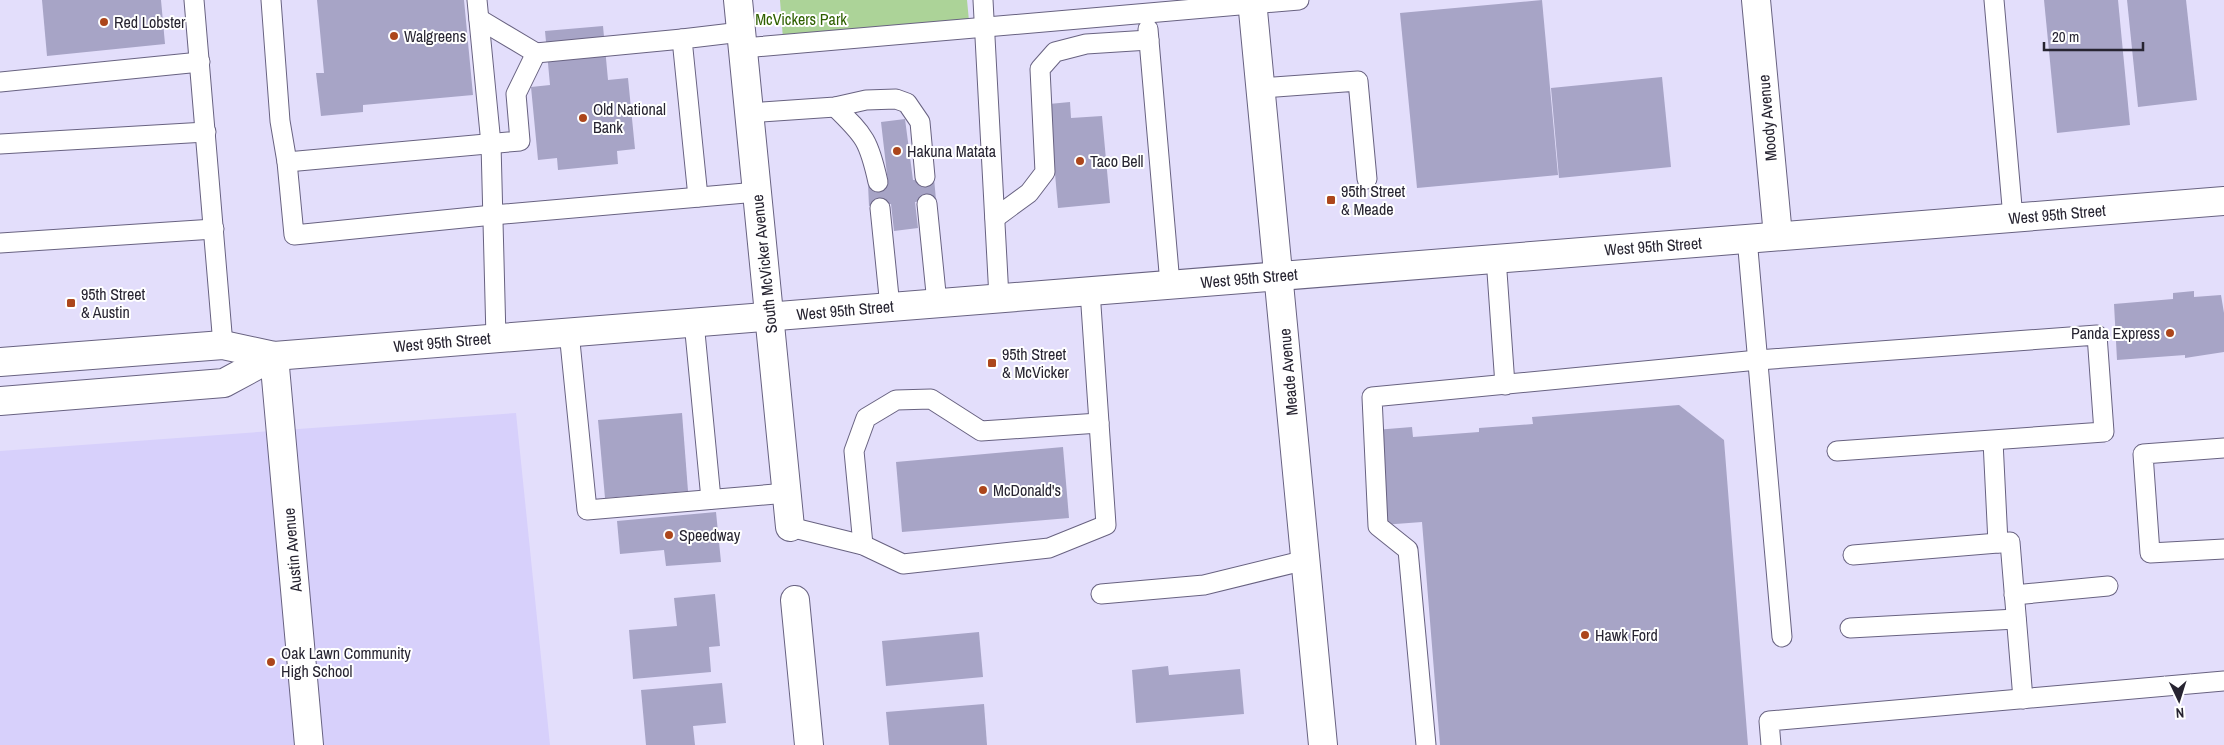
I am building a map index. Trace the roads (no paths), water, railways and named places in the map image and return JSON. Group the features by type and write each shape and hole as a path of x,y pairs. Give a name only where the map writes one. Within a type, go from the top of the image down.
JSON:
{"main road":[{"name":"South McVicker Avenue","path":"738,0 790,528"},
{"name":"Moody Avenue","path":"1756,0 1778,236"},
{"name":"Meade Avenue","path":"1252,2 1323,745"},
{"name":"West 95th Street","path":"0,362 223,346 274,356 2224,201"},
{"name":"West 95th Street","path":"0,401 224,383 274,356"},
{"name":"Austin Avenue","path":"274,356 309,745"},
{"path":"795,600 809,745"}],"lane":[{"path":"194,0 223,346"},
{"path":"271,0 280,121 287,162 294,235 493,215 757,192"},
{"path":"477,0 492,144 496,338"},
{"path":"984,0 999,298"},
{"path":"479,19 536,53 682,39 742,40 986,26 1147,13 1252,2 1299,0"},
{"path":"1994,0 2013,218"},
{"path":"1147,13 1170,284"},
{"path":"682,39 698,197"},
{"path":"995,218 1029,193 1045,172 1040,69 1055,52 1086,44 1149,40"},
{"path":"287,162 520,141 516,94 536,53"},
{"path":"0,82 200,62"},
{"path":"1261,88 1358,81 1367,179"},
{"path":"749,113 835,107 866,100 896,99 907,103 920,122 925,177"},
{"path":"835,107 861,132 871,152 878,182"},
{"path":"0,144 206,132"},
{"path":"927,204 937,303"},
{"path":"880,208 890,306"},
{"path":"0,243 214,229"},
{"path":"1747,238 1782,637"},
{"path":"1496,258 1505,385"},
{"path":"790,528 863,545 903,564 1049,548 1106,525 1090,291"},
{"path":"694,322 710,499"},
{"path":"569,332 587,510 786,493"},
{"path":"1426,745 1408,550 1378,526 1372,397 1758,360 2097,335 2104,432 1837,451"},
{"path":"863,545 854,451 866,418 896,400 931,398 981,431 1099,423"},
{"path":"1993,440 1998,543"},
{"path":"2224,448 2143,454 2150,553 2224,550"},
{"path":"1853,555 2010,542 2023,699"},
{"path":"1101,594 1204,585 1306,560"},
{"path":"2014,595 2108,586"},
{"path":"1850,628 2016,619"},
{"path":"1771,745 1769,722 2224,681"}],"place":[{"name":"Red Lobster","path":"104,22"},
{"name":"Walgreens","path":"394,36"},
{"name":"Old National Bank","path":"583,118"},
{"name":"Hakuna Matata","path":"897,151"},
{"name":"Taco Bell","path":"1080,161"},
{"name":"95th Street & Meade","path":"1331,200"},
{"name":"95th Street & Austin","path":"71,303"},
{"name":"Panda Express","path":"2170,333"},
{"name":"95th Street & McVicker","path":"992,363"},
{"name":"McDonald's","path":"983,490"},
{"name":"Speedway","path":"669,535"},
{"name":"Hawk Ford","path":"1585,635"},
{"name":"Oak Lawn Community High School","path":"271,662"}],"park label":[{"name":"McVickers Park","path":"801,19"}]}
